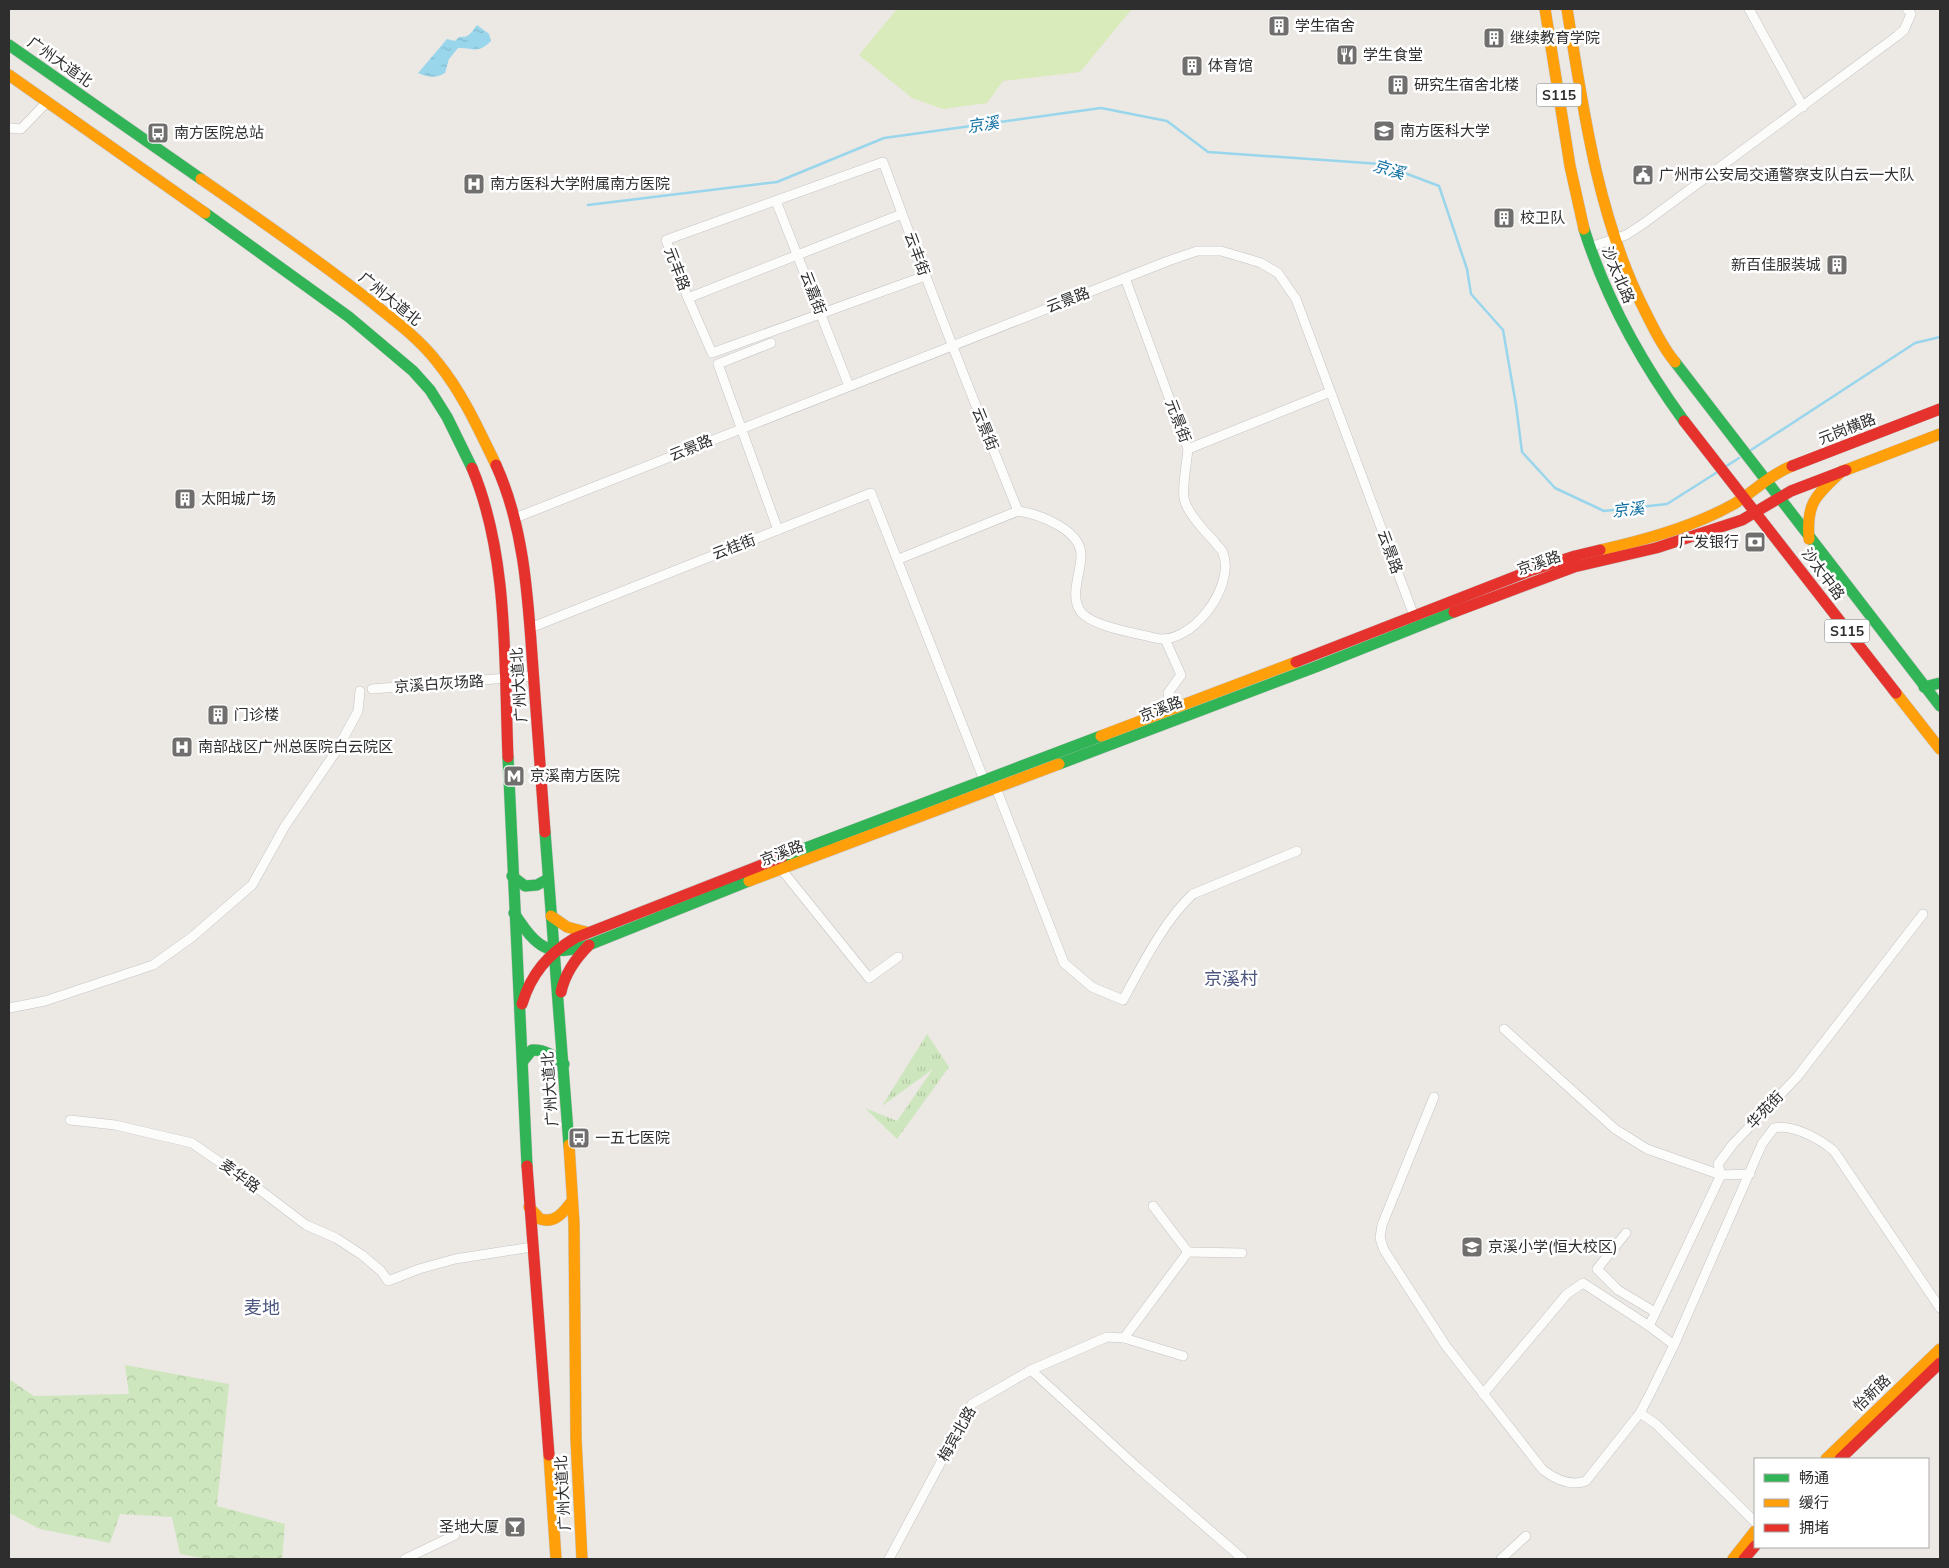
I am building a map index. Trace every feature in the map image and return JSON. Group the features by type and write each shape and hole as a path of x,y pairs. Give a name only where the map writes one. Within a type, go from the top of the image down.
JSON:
{"main road":[{"name":"沙太北路","path":"1545,9 1575,193 1590,247 1612,303 1644,362 1668,400 1756,513"},
{"name":"沙太北路","path":"1567,9 1579,85 1597,176 1628,276 1649,320 1672,359 1779,498"},
{"name":"广州大道北","path":"9,45 250,213 347,283 402,326 437,361 460,394 499,469 507,490 515,518 530,628 558,1010 564,1064 575,1270 576,1439 582,1559"},
{"name":"广州大道北","path":"9,75 362,326 428,388 462,443 472,464 483,500 498,573 502,619 512,876 529,1207 549,1448 556,1559"},
{"name":"元岗横路","path":"1766,481 1787,468 1940,409"},
{"path":"1889,454 1881,449 1879,442 1904,424"},
{"path":"1779,498 1791,491 1842,470 1940,434"},
{"path":"1810,540 1807,520 1810,506 1820,492 1842,470"},
{"name":"京溪路","path":"520,1020 529,984 554,951 572,938 729,876 1171,711 1553,563 1661,536 1710,516 1744,497 1766,481"},
{"name":"京溪路","path":"554,951 571,950 589,945 781,869 1318,666 1525,584 1574,567 1656,548 1742,520 1779,498"},
{"name":"沙太中路","path":"1779,498 1940,706"},
{"name":"沙太中路","path":"1756,513 1940,749"},
{"path":"1924,687 1940,683"},
{"path":"512,876 525,886 537,885 548,879"},
{"path":"514,913 530,934 554,951"},
{"path":"551,916 568,929 586,932"},
{"path":"558,1010 561,989 568,970 589,945"},
{"path":"523,1061 532,1050 538,1049 550,1053 564,1064"},
{"path":"529,1207 537,1217 550,1222 562,1215 572,1201"},
{"name":"怡新路","path":"1827,1458 1940,1349"},
{"name":"怡新路","path":"1841,1458 1940,1362"},
{"path":"1733,1559 1754,1532"},
{"path":"1744,1559 1754,1547"}],"street":[{"path":"1749,9 1803,107"},
{"path":"1590,247 1615,239 1643,224 1676,202 1803,107 1904,30 1911,14 1907,9"},
{"path":"9,128 21,129 47,102"},
{"name":"元丰路","path":"883,162 666,240 688,298 902,214"},
{"name":"云丰街","path":"883,162 951,346"},
{"name":"云嘉街","path":"776,200 849,386"},
{"name":"云景路","path":"515,518 1125,278 1197,252 1221,251 1261,263 1278,273 1296,299 1414,616"},
{"path":"688,298 712,353 925,276"},
{"name":"元景街","path":"1125,278 1188,449 1330,392"},
{"path":"771,343 718,364 778,530"},
{"name":"云景街","path":"951,346 1018,511"},
{"path":"898,559 1018,511 1031,513 1063,527 1075,539 1082,555 1076,596 1080,611 1091,620 1123,630 1172,639 1197,623 1211,606 1221,589 1225,572 1223,552 1199,526 1184,498 1188,449"},
{"name":"云桂街","path":"530,628 872,493 984,780"},
{"path":"1165,639 1181,675 1168,693 1171,711"},
{"name":"京溪白灰场路","path":"372,689 533,676"},
{"path":"9,1008 45,1001 153,965 192,937 252,885 285,826 338,750 358,712 360,691"},
{"path":"996,788 1064,963 1092,986 1123,1000 1147,956 1182,904 1193,894 1297,851"},
{"path":"781,869 869,978 898,956"},
{"name":"华苑街","path":"1648,1326 1721,1175 1718,1164 1733,1144 1796,1077 1922,914"},
{"path":"1504,1029 1616,1129 1647,1149 1721,1175 1750,1174"},
{"path":"1434,1097 1382,1225 1380,1238 1384,1250 1431,1326 1543,1470 1558,1481 1575,1483 1586,1481 1640,1413 1674,1345 1762,1144 1774,1128 1795,1129 1828,1146 1841,1160 1940,1308"},
{"name":"麦华路","path":"70,1120 115,1125 192,1143 260,1190 306,1225 336,1238 362,1255 382,1271 388,1281 419,1268 455,1258 532,1247"},
{"path":"1153,1206 1188,1252"},
{"path":"1626,1233 1597,1269 1618,1290 1655,1312"},
{"path":"1188,1252 1242,1253"},
{"path":"1124,1338 1188,1252"},
{"path":"1483,1394 1567,1294 1583,1284 1674,1345"},
{"name":"梅宾北路","path":"889,1559 972,1404 1030,1370 1106,1336 1124,1338 1183,1356"},
{"path":"1030,1370 1138,1468 1243,1559"},
{"path":"1640,1413 1656,1424 1754,1521"},
{"path":"405,1559 455,1534"},
{"path":"1501,1559 1526,1536"}],"green space":[{"path":"897,9 1132,9 1080,72 1003,81 987,103 943,109 912,98 859,55"},
{"path":"927,1034 949,1067 897,1139 865,1108 897,1121 933,1069 882,1106"},
{"path":"125,1365 229,1384 217,1506 285,1524 282,1559 208,1559 180,1554 172,1517 120,1514 110,1543 40,1529 9,1513 9,1379 34,1396 129,1394"}],"water":[{"path":"477,25 489,34 491,41 478,49 458,48 449,59 445,73 441,75 432,77 418,73 447,39 455,41 459,37 468,35"}],"waterway":[{"name":"京溪","path":"588,205 777,182 884,138 1101,108 1167,121 1208,152 1381,164 1439,186 1467,269 1471,294 1503,330 1522,452 1555,488 1604,511 1667,504 1716,473"},
{"name":"京溪","path":"1748,452 1915,343 1940,337"},
{"name":"京溪","path":"1725,467 1739,458"}],"traffic: fast":[{"path":"9,45 201,179"},
{"path":"205,213 349,317 413,371 430,390 447,417 472,468"},
{"path":"1584,229 1603,280 1626,329 1653,376 1684,421"},
{"path":"1675,362 1940,706"},
{"path":"1059,764 1318,666 1454,612"},
{"path":"1924,687 1940,683"},
{"path":"782,857 1101,736"},
{"path":"508,757 527,1166"},
{"path":"545,832 569,1145"},
{"path":"512,876 525,886 537,885 548,879"},
{"path":"514,913 530,935 545,947 553,950 575,949 749,881"},
{"path":"523,1061 532,1050 537,1050 557,1058 564,1064"}],"traffic: slow":[{"path":"1545,9 1570,166 1584,229"},
{"path":"1567,9 1586,122 1602,196 1613,233 1626,268 1652,326 1675,362"},
{"path":"9,75 205,213"},
{"path":"201,179 345,282 413,336 438,363 455,387 470,412 496,465"},
{"path":"1846,470 1940,434"},
{"path":"1600,550 1635,542 1686,526 1734,504 1769,478 1792,466"},
{"path":"1809,539 1809,516 1815,500 1842,471"},
{"path":"1101,736 1296,662"},
{"path":"1896,693 1940,749"},
{"path":"749,881 1059,764"},
{"path":"551,916 567,927 586,932"},
{"path":"569,1145 574,1223 576,1439 582,1559"},
{"path":"529,1207 540,1219 550,1220 559,1216 572,1201"},
{"path":"1827,1458 1940,1349"},
{"path":"549,1455 556,1559"},
{"path":"1733,1559 1754,1532"}],"traffic: jam":[{"path":"1792,466 1940,409"},
{"path":"1684,421 1896,693"},
{"path":"496,465 506,489 524,565 545,832"},
{"path":"472,468 484,502 493,537 499,573 505,647 508,757"},
{"path":"1454,612 1574,567 1656,548 1742,520 1791,491 1846,470"},
{"path":"1296,662 1532,570 1600,550"},
{"path":"522,1004 530,983 542,966 565,944 575,938 782,857"},
{"path":"561,992 571,967 589,945"},
{"path":"527,1166 549,1455"},
{"path":"1841,1458 1940,1363"},
{"path":"1744,1559 1754,1547"}],"place":[{"name":"学生宿舍","path":"1279,26"},
{"name":"继续教育学院","path":"1494,38"},
{"name":"学生食堂","path":"1347,55"},
{"name":"体育馆","path":"1192,66"},
{"name":"研究生宿舍北楼","path":"1398,85"},
{"name":"南方医科大学","path":"1384,131"},
{"name":"南方医院总站","path":"158,133"},
{"name":"广州市公安局交通警察支队白云一大队","path":"1643,175"},
{"name":"南方医科大学附属南方医院","path":"474,184"},
{"name":"校卫队","path":"1504,218"},
{"name":"新百佳服装城","path":"1837,265"},
{"name":"太阳城广场","path":"185,499"},
{"name":"广发银行","path":"1755,542"},
{"name":"门诊楼","path":"218,715"},
{"name":"南部战区广州总医院白云院区","path":"182,747"},
{"name":"京溪南方医院","path":"514,776"},
{"name":"一五七医院","path":"579,1138"},
{"name":"京溪小学(恒大校区)","path":"1472,1247"},
{"name":"圣地大厦","path":"515,1527"}],"district":[{"name":"京溪村","path":"1231,979"},
{"name":"麦地","path":"262,1308"}]}
